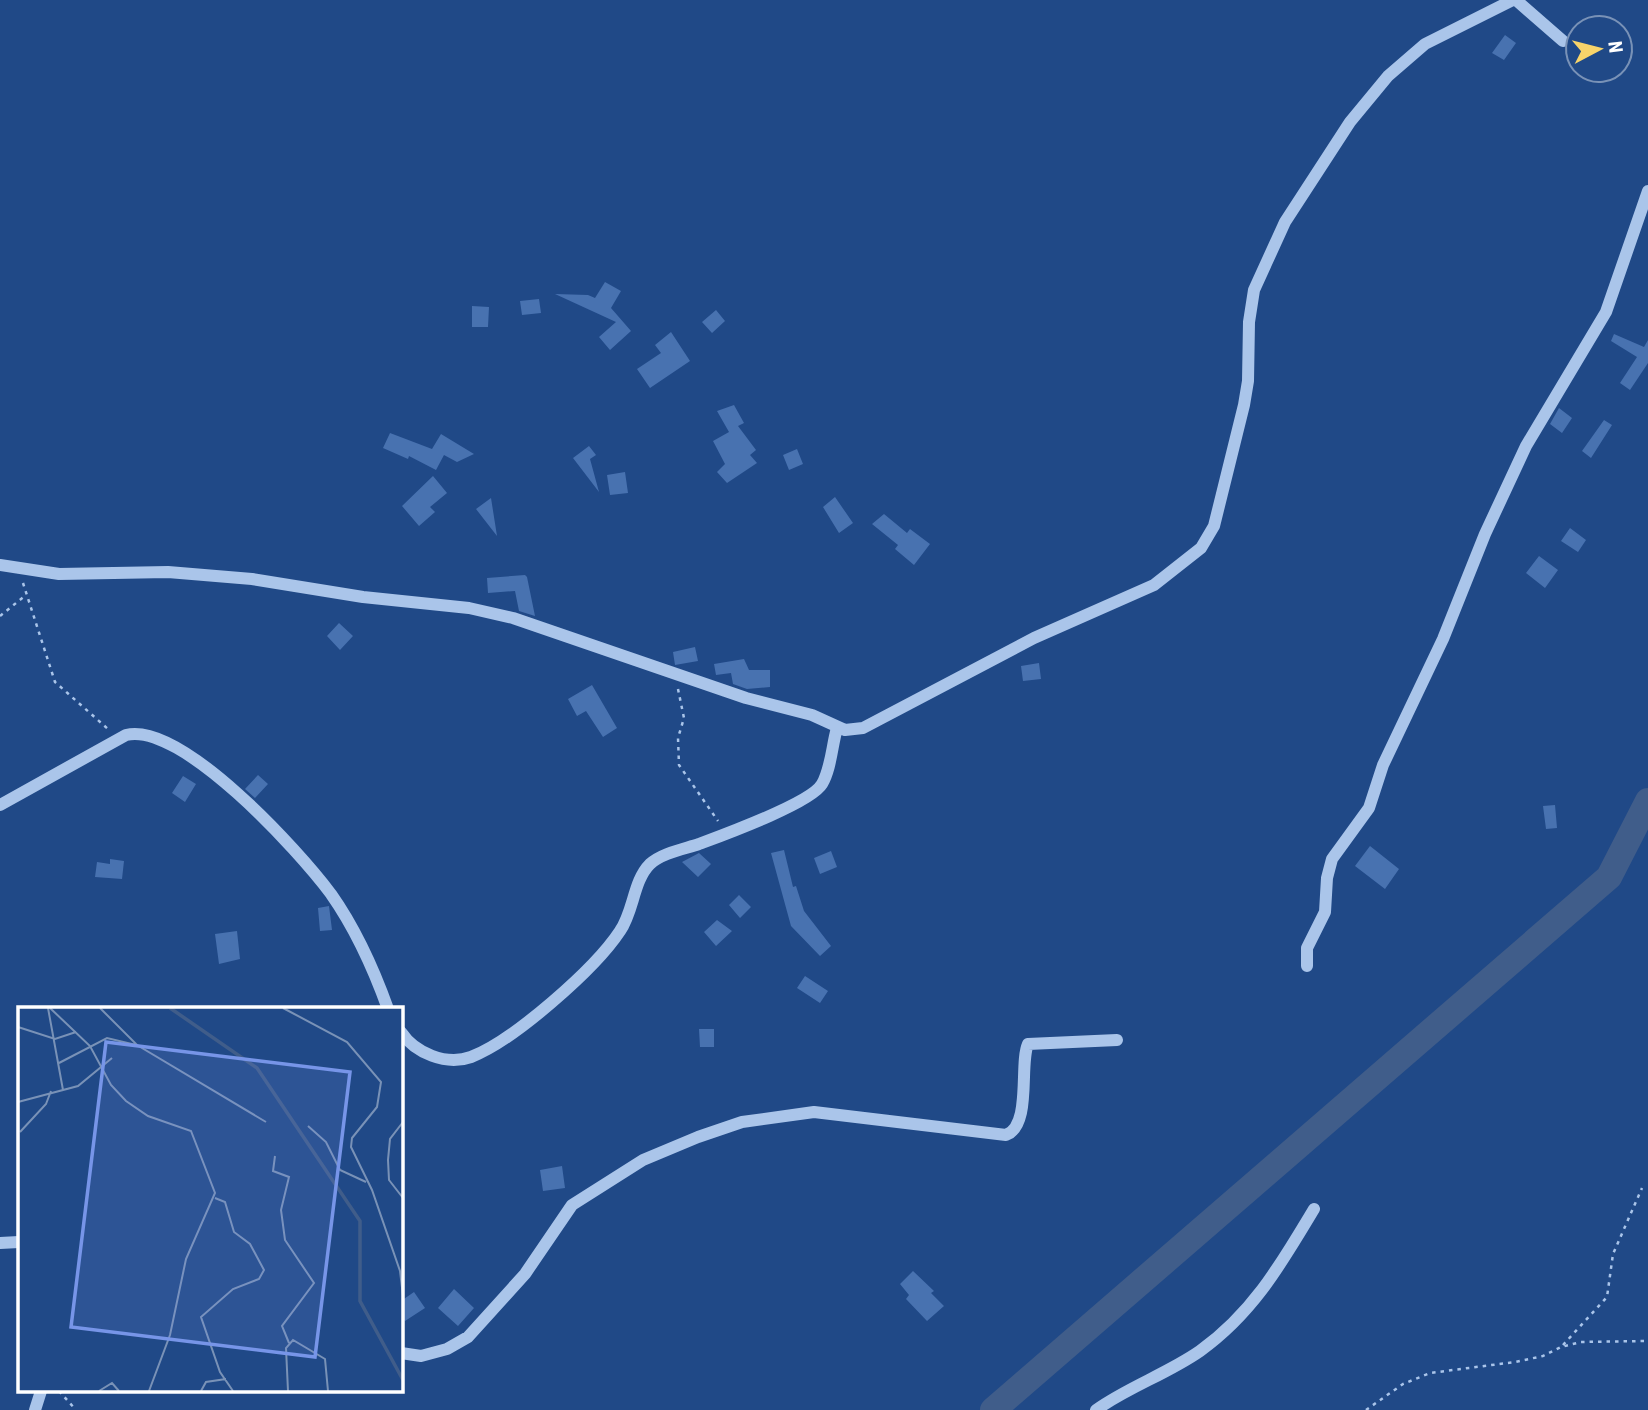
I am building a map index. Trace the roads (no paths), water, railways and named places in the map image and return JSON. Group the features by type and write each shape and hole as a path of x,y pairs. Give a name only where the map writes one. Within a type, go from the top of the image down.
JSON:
{"street":[{"path":"0,565 59,574 168,572 252,579 363,597 469,608 513,618 746,698 812,715 837,728 854,731 863,728 1034,638 1154,584 1193,557 1213,526 1238,433 1248,381 1249,322 1254,290 1285,222 1350,122 1388,76 1425,44 1515,0 1563,41"},
{"path":"1307,966 1307,948 1325,912 1327,878 1332,859 1369,808 1383,765 1443,639 1485,534 1526,446 1606,312 1648,191"},
{"path":"402,1033 414,1046 437,1058 462,1059 481,1052 558,997 600,959 628,920 640,880 650,864 662,857 727,834 818,790 827,772 837,728"},
{"path":"0,805 116,740 135,733 145,734 178,747 250,806 330,894 373,973 387,1007"},
{"path":"402,1353 421,1356 447,1349 468,1337 525,1274 572,1205 643,1160 742,1122 814,1112 1006,1135 1015,1128 1021,1109 1028,1044 1117,1040"},
{"path":"1096,1410 1198,1353 1231,1326 1249,1309 1314,1209"},
{"path":"0,1243 18,1242"},
{"path":"35,1410 41,1392"}],"waterway":[{"path":"993,1410 1609,877 1648,801"}]}
